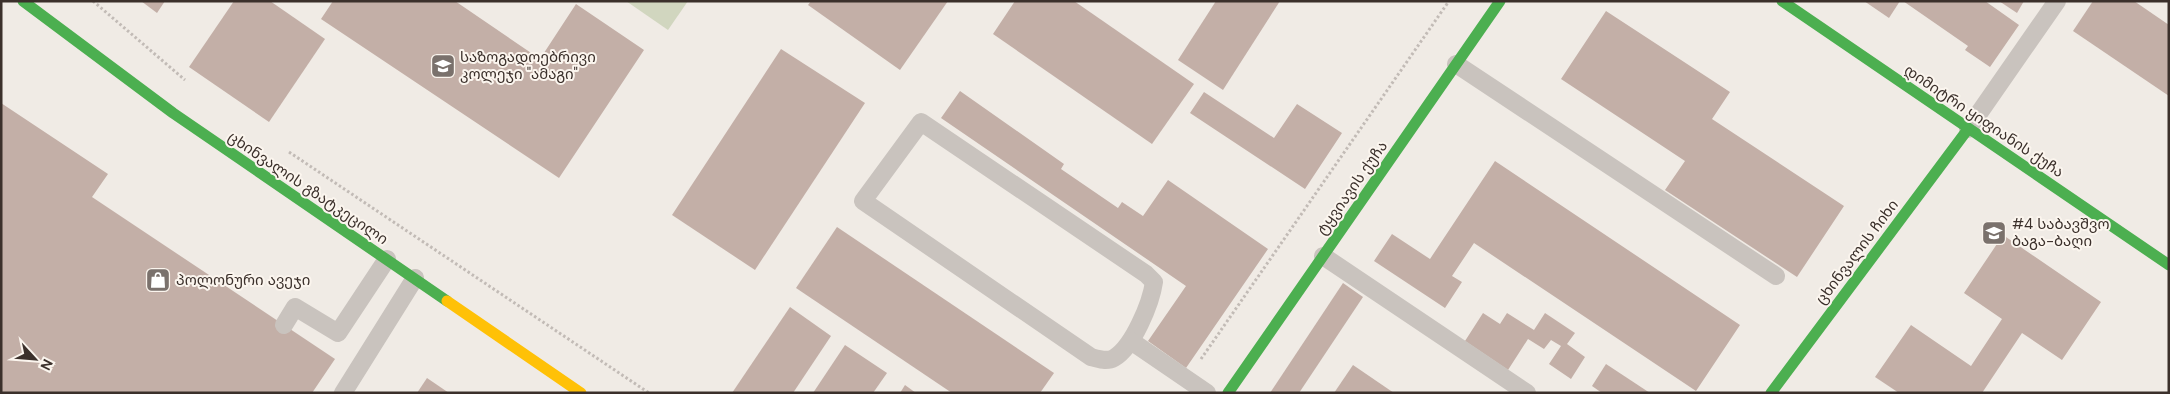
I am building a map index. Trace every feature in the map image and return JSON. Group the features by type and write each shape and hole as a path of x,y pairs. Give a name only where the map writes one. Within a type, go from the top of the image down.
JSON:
{"street":[{"name":"ცხინვალის გზატკეცილი","path":"23,1 173,114 581,393"},
{"name":"ტყვიავის ქუჩა","path":"1228,393 1500,1"},
{"name":"დიმიტრი ყიფიანის ქუჩა","path":"1782,1 2169,265"},
{"name":"ცხინვალის ჩიხი","path":"1771,393 1968,129"}],"lane":[{"path":"1968,129 2057,1"},
{"path":"1456,64 1776,276"},
{"path":"921,122 1146,274 1154,282 1152,295 1131,341 1114,358 1101,360 1091,357 863,201 921,122"},
{"path":"1323,256 1527,393"},
{"path":"284,325 295,307 338,333 387,259"},
{"path":"343,393 415,278"},
{"path":"1131,341 1207,393"}],"path":[{"path":"93,1 189,83"},
{"path":"1188,380 1449,1"},
{"path":"287,150 649,393"}],"green space":[{"path":"626,1 688,1 668,30"}],"building":[{"path":"141,1 165,1 157,13"},
{"path":"234,1 270,1 325,39 269,122 189,67"},
{"path":"333,1 455,1 540,59 576,4 644,50 559,178 321,19"},
{"path":"811,1 948,1 900,70 808,5"},
{"path":"1015,1 1074,1 1194,84 1152,144 993,34"},
{"path":"1216,1 1280,1 1223,90 1178,60"},
{"path":"1864,1 1900,1 1889,18"},
{"path":"1903,1 1985,1 2019,25 1990,67 1965,50 1968,46"},
{"path":"1999,1 2024,1 2017,13"},
{"path":"2093,1 2134,1 2169,25 2169,96 2073,31"},
{"path":"1606,11 1730,92 1712,119 1844,206 1797,277 1665,190 1685,161 1561,79"},
{"path":"781,49 865,103 755,270 672,215"},
{"path":"960,91 1064,164 1061,169 1118,208 1122,202 1143,216 1168,180 1268,249 1186,368 1148,341 1186,286 941,118"},
{"path":"1204,92 1274,138 1297,104 1342,133 1305,189 1190,113"},
{"path":"1,103 108,174 92,197 335,359 312,393 1,393"},
{"path":"1495,161 1740,325 1696,391 1474,243 1452,276 1462,282 1445,308 1374,261 1392,234 1430,259"},
{"path":"837,227 1054,373 1040,393 952,393 796,288"},
{"path":"2003,235 2101,302 2062,360 2022,333 1982,393 1899,393 1875,377 1911,325 1971,366 2002,319 1964,293"},
{"path":"1343,283 1363,297 1299,393 1270,393"},
{"path":"790,307 831,336 793,393 732,393"},
{"path":"1483,313 1500,324 1507,313 1534,330 1545,313 1575,333 1567,344 1585,357 1571,379 1549,364 1561,346 1551,340 1544,349 1528,339 1508,370 1465,341"},
{"path":"845,345 887,373 873,393 813,393"},
{"path":"1606,364 1650,393 1602,393 1592,386"},
{"path":"1353,365 1394,393 1334,393"},
{"path":"427,378 449,393 417,393"},
{"path":"905,385 916,393 900,393"}],"traffic: fast":[{"path":"23,1 173,113 447,301"},
{"path":"1228,393 1500,1"},
{"path":"1782,1 2169,265"},
{"path":"1771,393 1968,129"}],"traffic: slow":[{"path":"447,301 581,393"}],"place":[{"name":"საზოგადოებრივი კოლეჯი \"ამაგი\"","path":"443,66"},
{"name":"#4 საბავშვო ბაგა-ბაღი","path":"1994,233"},
{"name":"პოლონური ავეჯი","path":"158,280"}]}
